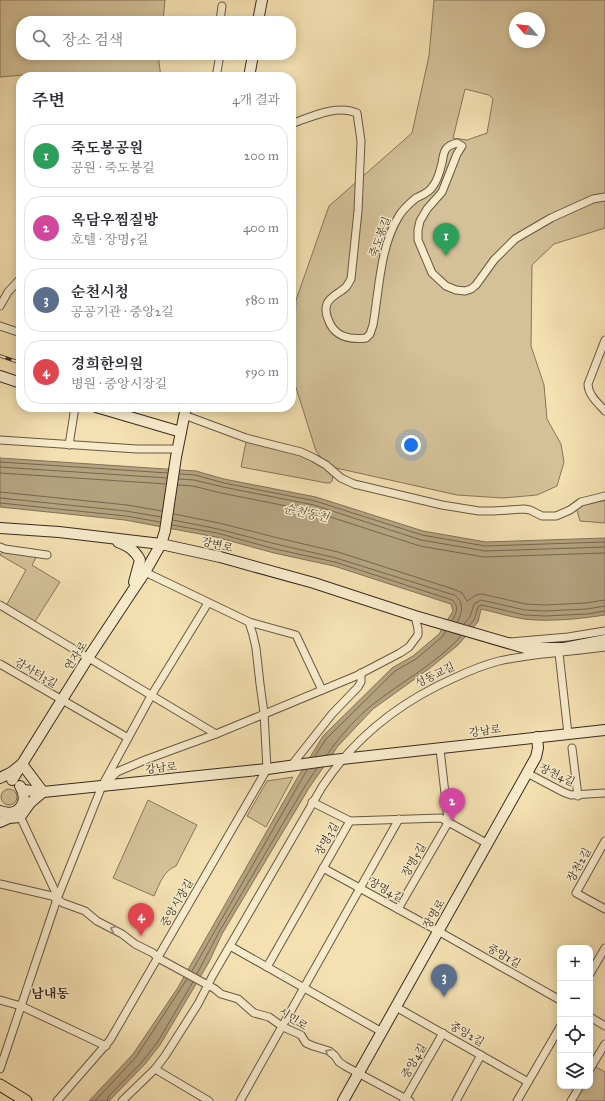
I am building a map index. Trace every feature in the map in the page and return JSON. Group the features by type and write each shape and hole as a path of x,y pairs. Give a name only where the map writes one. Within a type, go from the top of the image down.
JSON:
{"main road":[{"path":"259,16 262,0"},
{"path":"250,72 252,60"},
{"path":"0,376 16,381"},
{"path":"113,412 181,432"},
{"name":"연자로","path":"12,780 88,658 145,572 161,544 165,531 185,412"},
{"name":"강변로","path":"0,528 59,532 161,544 220,557 418,617 507,642"},
{"path":"111,538 131,548 140,560 139,568 128,597"},
{"path":"507,642 531,644 567,642 605,636"},
{"path":"507,642 525,648 538,649 564,648 605,640"},
{"name":"강남로","path":"23,790 43,792 267,769 337,759 605,730"},
{"name":"장명로","path":"344,1101 536,757 538,748 537,737"},
{"path":"0,778 12,772 22,764 43,792 19,814 9,813 0,815"},
{"path":"0,782 12,780 16,782 23,790 24,801 19,814"},
{"path":"0,1085 26,1101"}],"street":[{"path":"221,16 222,6"},
{"path":"217,72 219,60"},
{"name":"죽도봉길","path":"296,122 337,110 351,110 357,113 361,141 358,211 351,279 345,288 327,303 326,311 328,322 335,333 346,338 366,338 370,334 376,312 381,266 389,239 399,216 407,206 428,192 433,186 438,176 444,154 447,148 451,145 457,143 462,146 457,154 442,192 427,209 420,221 418,240 432,273 446,286 456,290 471,289 476,285 494,260 515,239 551,218 593,199 605,198"},
{"path":"0,306 8,292 16,283"},
{"path":"0,326 16,331"},
{"path":"605,340 591,373 588,390 605,411"},
{"path":"69,445 74,412"},
{"path":"187,412 246,438 301,452 326,465 341,478 354,484 442,505 479,511 524,509 530,510 542,516 556,516 570,510 581,502 605,496"},
{"path":"0,440 177,453"},
{"path":"0,546 5,549 46,555"},
{"path":"145,572 248,622 296,635 322,690"},
{"path":"0,1069 57,900 102,786 152,696 208,603"},
{"path":"0,605 216,734"},
{"path":"102,786 118,772 144,760 216,734 361,673 409,647 418,635 418,617"},
{"path":"248,622 256,648 264,713 267,769"},
{"path":"507,642 568,637 605,631"},
{"path":"559,653 577,646"},
{"path":"559,653 605,647"},
{"path":"559,653 568,734"},
{"name":"성동교길","path":"122,1101 155,1069 165,1056 337,759 383,719 413,698 445,682 484,665 498,661 526,656 559,653"},
{"name":"감사터3길","path":"0,664 128,738"},
{"path":"296,765 332,714 360,684 361,673"},
{"path":"440,748 449,821"},
{"name":"장천4길","path":"572,748 578,796"},
{"name":"중앙시장길","path":"58,1101 106,1046 267,769"},
{"name":"장천4길","path":"527,773 563,792 578,796 605,793"},
{"path":"312,802 350,821 441,818 449,821 488,844"},
{"path":"19,814 55,891 57,900"},
{"path":"240,1101 399,819"},
{"name":"장명3길","path":"267,967 350,821"},
{"name":"장명5길","path":"398,909 449,821"},
{"name":"장천2길","path":"605,841 576,893 605,909"},
{"name":"장명4길","path":"323,868 438,931"},
{"name":"시민로","path":"0,884 52,896 63,904 85,911 97,922 122,934 135,944 153,953 158,958 206,984 221,994 238,999 254,1013 269,1017 283,1027 300,1035 306,1043 329,1051 345,1066 406,1100"},
{"name":"중앙1길","path":"438,931 557,998"},
{"path":"230,946 382,1032"},
{"path":"593,969 605,948"},
{"path":"0,1000 21,1006 106,1046"},
{"name":"중앙2길","path":"396,1007 528,1082"},
{"path":"593,1019 605,1026"},
{"path":"517,1101 557,1032"},
{"name":"중앙4길","path":"406,1100 443,1033"},
{"path":"593,1064 605,1044"},
{"path":"456,1101 481,1055"},
{"path":"155,1069 209,1101"},
{"path":"571,1101 578,1089"}],"shaded area":[{"path":"0,0 165,0 163,16 16,16 16,60 159,60 160,72 16,72 16,76 0,77"},
{"path":"434,0 605,0 605,228 554,244 532,265 531,346 544,385 547,419 561,444 564,462 557,486 537,495 503,498 457,495 336,468 325,462 316,451 296,388 296,300 329,206 412,133 429,56","holes":["465,89 489,95 493,99 487,133 467,140 453,138"]},
{"path":"246,442 282,449 302,456 323,467 333,475 332,481 327,483 241,467"},
{"path":"605,500 605,523 580,521 576,507"},
{"path":"2,552 37,556 32,565 60,582 34,623 6,606 26,570 0,555"},
{"path":"293,777 266,827 247,816 267,781"},
{"path":"6,789 12,789 17,794 15,803 12,805 6,805 1,800 1,794"},
{"path":"148,800 197,825 176,866 165,874 154,896 113,878"},
{"path":"594,1066 605,1072 605,1101 574,1101 580,1089 593,1089"}],"water":[{"name":"순천동천","path":"0,458 196,471 224,479 316,497 423,531 486,542 605,538 605,615 564,620 534,620 481,609 478,622 458,645 430,668 373,709 338,746 309,788 247,892 222,934 209,962 160,1045 145,1064 109,1101 89,1101 133,1054 177,989 296,780 323,736 392,668 413,656 439,634 453,611 451,604 334,566 274,553 216,537 125,520 0,507"}],"railway":[{"path":"0,356 16,361"}],"place":[{"name":"죽도봉공원","path":"446,256"},
{"name":"옥담우찜질방","path":"452,821"},
{"name":"경희한의원","path":"141,936"},
{"name":"순천시청","path":"444,997"}],"district":[{"name":"남내동","path":"50,994"}]}
